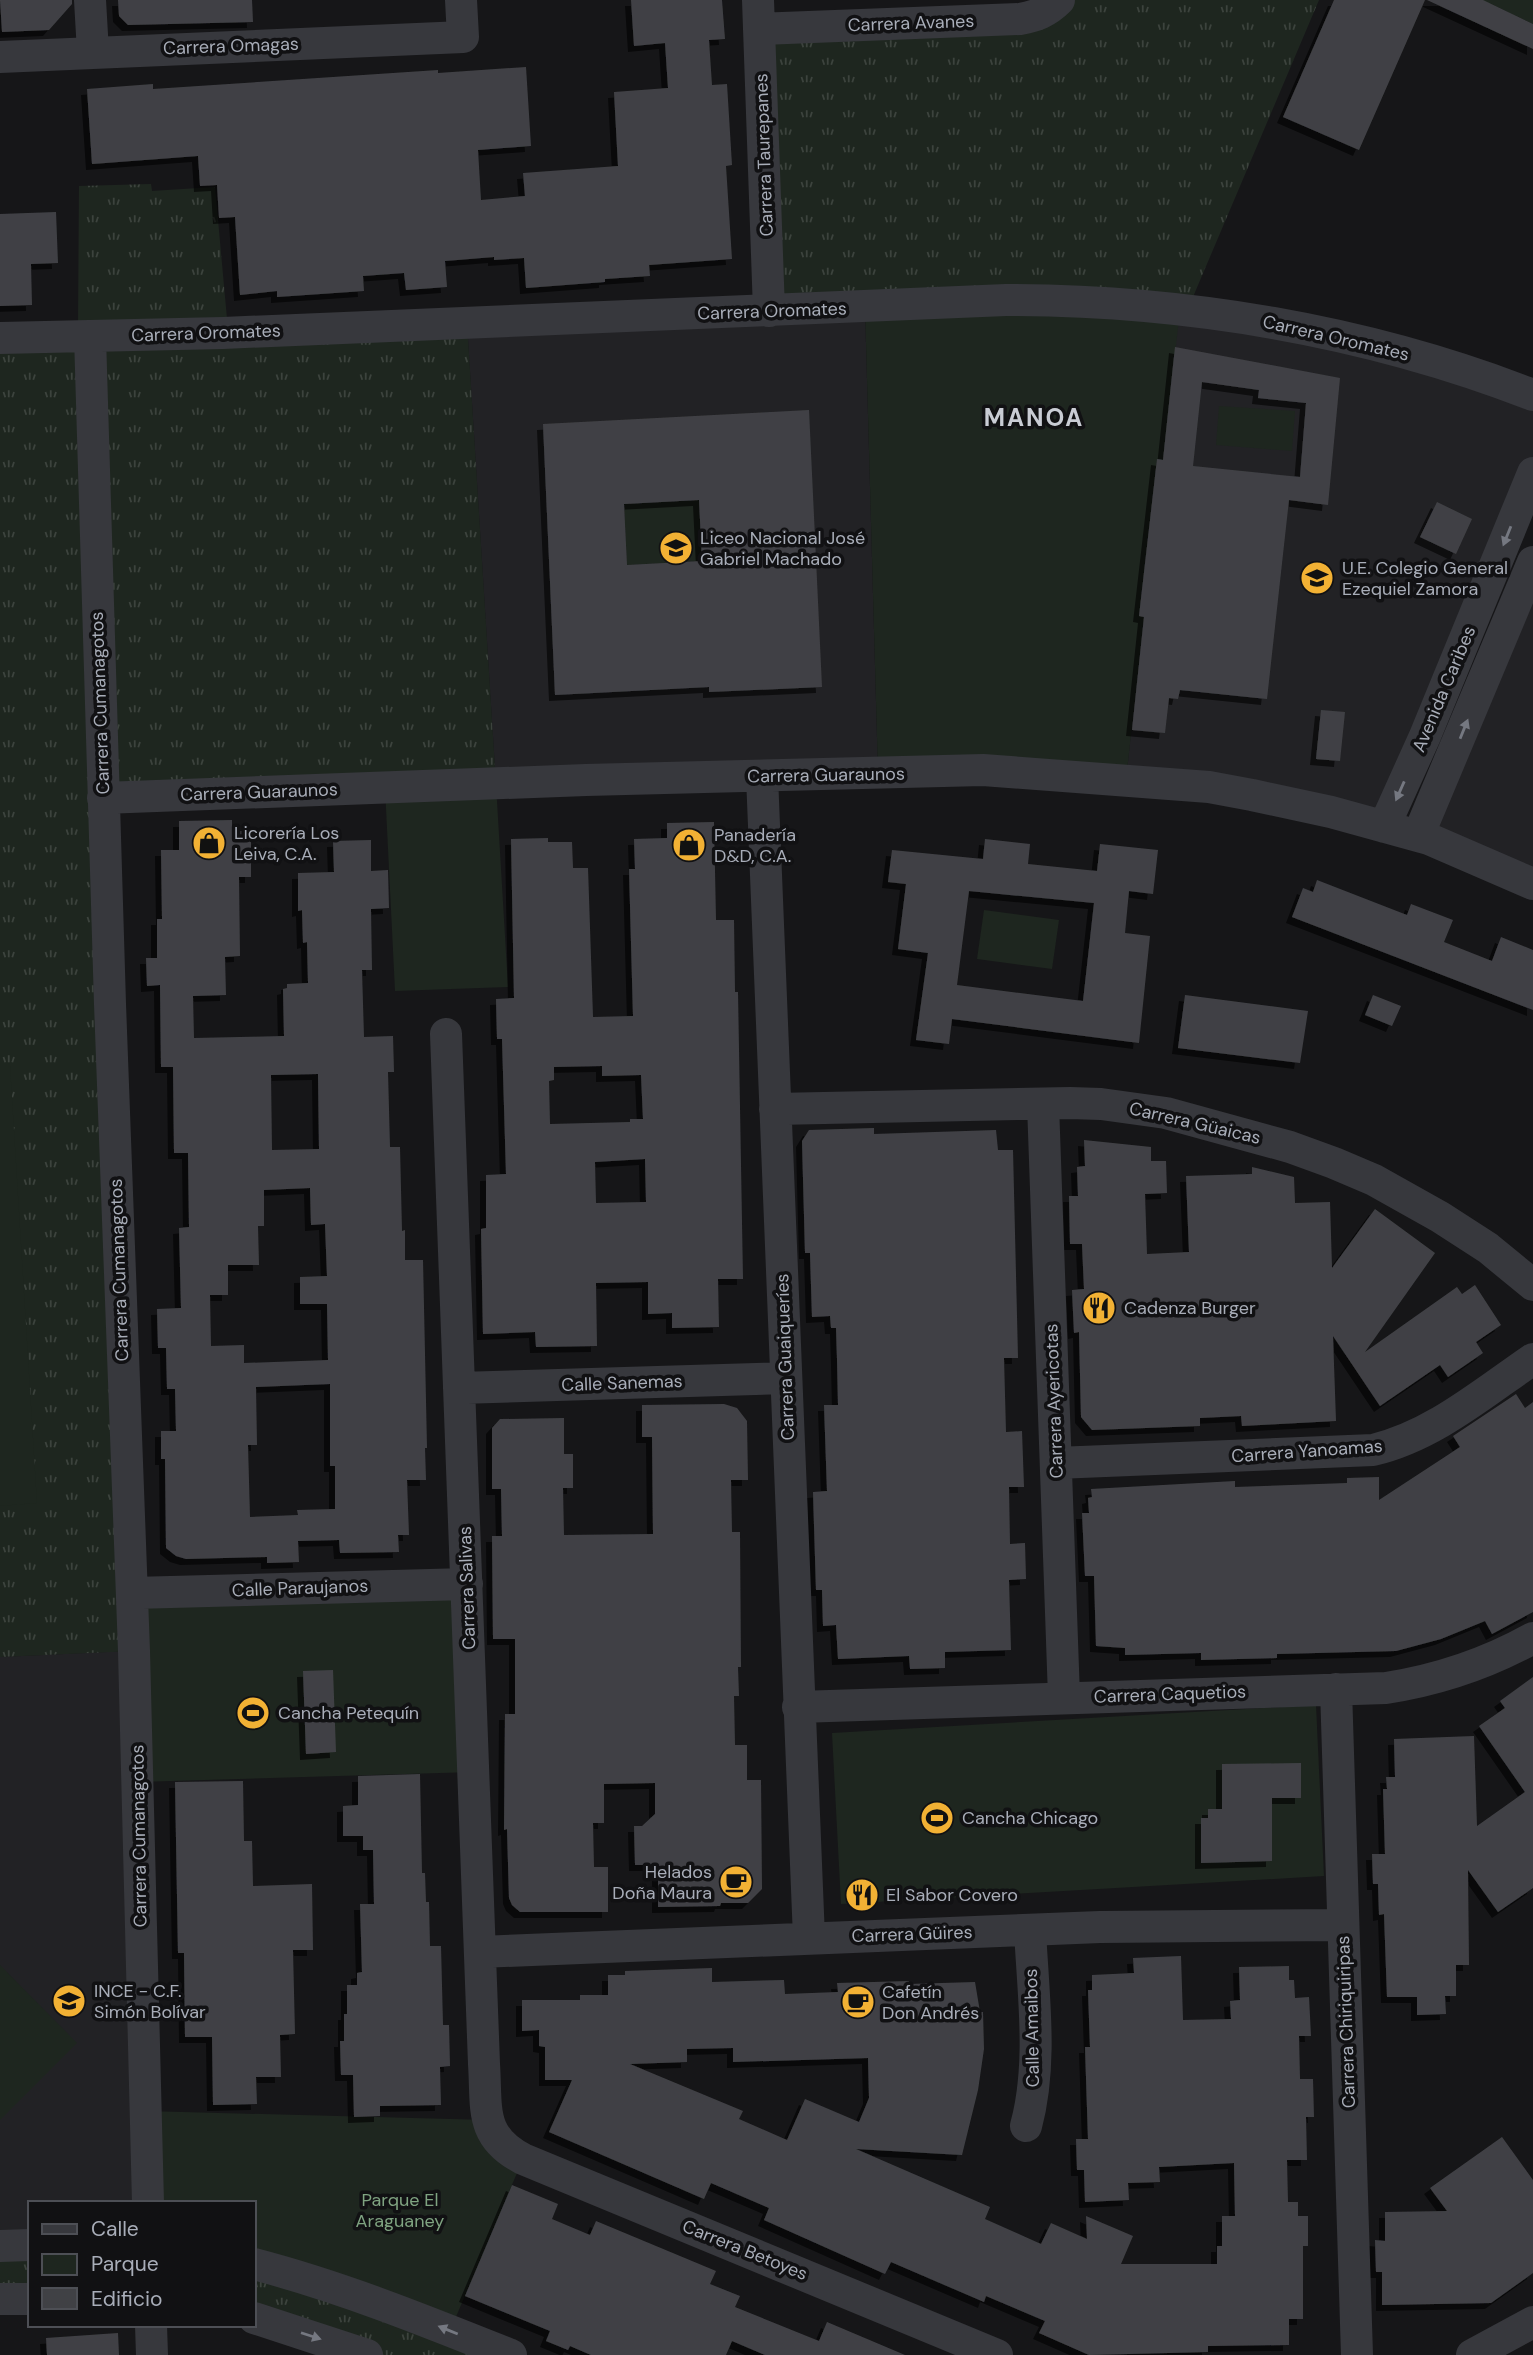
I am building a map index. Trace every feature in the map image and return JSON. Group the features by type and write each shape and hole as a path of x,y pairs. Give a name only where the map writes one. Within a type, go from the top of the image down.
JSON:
{"street":[{"path":"90,0 93,52"},
{"name":"Carrera Omagas","path":"0,57 463,37 461,0"},
{"name":"Carrera Avanes","path":"759,14 1020,19 1048,10 1058,0"},
{"name":"Carrera Taurepanes","path":"759,14 769,311"},
{"name":"Carrera Oromates","path":"0,338 223,333 1056,300 1160,307 1290,325 1466,370 1533,395"},
{"name":"Carrera Cumanagotos","path":"90,337 103,798 133,1593 148,2201"},
{"name":"Avenida Caribes","path":"1384,827 1425,736 1533,473"},
{"name":"Avenida Caribes","path":"1418,836 1533,562"},
{"name":"Carrera Guaraunos","path":"103,798 586,780 983,770 1209,787 1252,795 1331,812 1418,836 1533,884"},
{"name":"Carrera Guaiqueríes","path":"762,776 809,1938"},
{"name":"Carrera Salivas","path":"446,1034 487,2111 489,2127 496,2140"},
{"name":"Carrera Ayericotas","path":"1043,1104 1065,1697"},
{"name":"Carrera Güaicas","path":"775,1109 1101,1104 1166,1113 1290,1147 1374,1180 1488,1248 1533,1285"},
{"name":"Carrera Yanoamas","path":"1056,1463 1373,1450 1396,1444 1434,1425 1533,1359"},
{"name":"Calle Sanemas","path":"459,1388 786,1378"},
{"name":"Calle Paraujanos","path":"133,1593 467,1584"},
{"name":"Carrera Caquetios","path":"798,1707 1386,1688 1429,1680 1489,1659 1533,1638"},
{"name":"Carrera Chiriquiripas","path":"1336,1689 1357,2355"},
{"name":"Carrera Güires","path":"480,1952 1030,1930 1343,1925"},
{"name":"Calle Amaibos","path":"1026,2126 1032,2105 1035,2058 1030,1930"},
{"name":"Carrera Betoyes","path":"496,2140 506,2150 523,2159 998,2355"},
{"path":"0,2246 28,2245"},
{"path":"256,2264 388,2306 511,2355"},
{"path":"0,2300 28,2298"},
{"path":"256,2320 367,2355"},
{"path":"1472,2355 1533,2322"},
{"path":"151,2327 152,2355"}],"shaded area":[{"name":"Liceo Nacional José Gabriel Machado","path":"865,307 878,773 496,784 467,323"},
{"name":"U.E. Colegio General Ezequiel Zamora","path":"1180,310 1533,395 1533,473 1384,827 1126,780 1143,617 1139,616 1157,459"},
{"path":"1533,562 1533,884 1429,839"},
{"name":"INCE - C.F. Simón Bolívar","path":"128,1651 144,2201 28,2201 28,2240 0,2242 0,1657"}],"green space":[{"path":"1059,0 1319,0 1187,311 769,311 759,29"},
{"path":"1452,0 1533,0 1533,24 1491,4"},
{"path":"151,184 152,191 215,187 228,330 78,334 79,186"},
{"path":"865,307 1180,310 1163,460 1157,460 1139,616 1144,617 1126,780 878,773"},
{"path":"467,323 496,784 103,798 134,1651 0,1657 0,338"},
{"path":"1219,406 1295,411 1292,451 1216,445"},
{"path":"699,500 702,561 627,565 624,504"},
{"path":"496,784 508,987 395,991 385,788"},
{"path":"984,910 1059,920 1052,969 977,959"},
{"path":"0,1066 10,1066 37,1503 0,1506"},
{"path":"467,1584 474,1772 138,1782 133,1593"},
{"path":"1316,1705 1324,1876 841,1904 832,1733"},
{"path":"0,1965 77,2043 0,2120"},
{"name":"Parque El Araguaney","path":"146,2111 488,2120 523,2159 450,2331 256,2265 256,2201 148,2201"},
{"path":"28,2245 28,2299 0,2299 0,2246"},
{"path":"256,2265 511,2355 367,2355 256,2319"}],"building":[{"path":"0,0 72,0 72,4 49,30 2,32"},
{"path":"118,0 252,0 253,22 128,25 119,16"},
{"path":"631,0 722,0 725,39 709,40 712,85 727,84 732,165 726,166 732,259 649,265 650,276 526,288 524,258 494,260 494,257 445,261 447,287 406,290 404,273 363,276 364,291 277,297 277,291 240,295 235,217 219,218 217,185 200,186 198,156 92,164 87,89 153,84 153,89 438,70 438,73 526,67 531,146 478,150 481,200 525,196 523,173 618,166 614,92 668,88 665,43 634,46"},
{"path":"1334,0 1425,0 1359,150 1283,117"},
{"path":"1427,0 1483,0 1533,24 1533,49"},
{"path":"56,212 58,263 31,264 32,305 0,306 0,214"},
{"path":"1175,347 1340,378 1328,505 1289,500 1267,699 1180,690 1178,699 1169,698 1165,733 1132,730 1144,617 1139,616 1157,459 1163,460","holes":["1202,382 1259,390 1258,398 1306,403 1300,477 1193,466"]},
{"path":"809,410 822,687 709,692 709,687 555,695 543,424","holes":["699,500 702,561 627,565 624,504"]},
{"path":"1437,502 1472,519 1456,554 1420,537"},
{"path":"1321,710 1345,712 1340,761 1316,759"},
{"path":"232,820 232,831 251,831 251,877 239,877 240,956 225,957 226,995 193,996 194,1038 284,1036 283,989 287,988 287,984 308,983 307,942 303,943 302,910 298,911 298,873 334,872 333,841 371,840 371,871 388,870 389,908 371,909 372,970 362,970 364,1037 393,1036 394,1072 388,1072 390,1147 400,1147 405,1260 423,1260 427,1448 426,1480 407,1480 409,1535 398,1535 399,1552 340,1553 339,1540 298,1541 299,1562 267,1563 267,1557 186,1559 176,1556 166,1548 165,1459 161,1459 161,1431 176,1431 175,1389 167,1389 166,1348 158,1348 157,1309 181,1308 179,1228 189,1227 188,1153 174,1153 173,1067 161,1067 160,985 147,986 146,958 157,958 157,919 162,919 161,850 179,850 179,821","holes":["318,1074 319,1149 272,1150 271,1075","310,1188 311,1225 325,1224 327,1276 300,1277 300,1304 327,1304 328,1360 244,1363 244,1345 211,1346 210,1295 228,1295 228,1265 259,1265 258,1226 264,1226 264,1190","330,1384 330,1466 335,1466 335,1509 297,1510 298,1515 250,1517 248,1445 257,1445 256,1387"]},
{"path":"714,822 716,920 734,920 735,992 738,992 743,1279 718,1279 719,1327 672,1328 672,1313 648,1314 648,1282 596,1283 597,1346 536,1347 535,1332 483,1334 481,1229 486,1228 486,1175 506,1174 502,1039 497,1039 496,999 514,998 511,839 548,838 548,842 572,842 573,868 588,868 593,1017 633,1016 629,869 635,869 634,839 667,838 667,823","holes":["602,1066 602,1076 641,1075 643,1119 630,1119 630,1122 550,1124 549,1081 554,1080 554,1067","645,1159 646,1202 596,1203 595,1162"]},
{"path":"985,839 1030,844 1028,864 1097,871 1100,844 1158,850 1153,894 1129,891 1125,933 1150,936 1139,1043 952,1019 949,1044 916,1040 928,953 898,949 906,884 888,882 892,850 983,859","holes":["969,891 1094,903 1083,1001 957,985"]},
{"path":"1317,880 1407,915 1411,904 1453,920 1444,942 1492,961 1501,937 1533,950 1533,1010 1292,917 1303,888 1313,892"},
{"path":"1185,995 1308,1011 1300,1063 1178,1048"},
{"path":"1373,995 1401,1006 1392,1026 1365,1015"},
{"path":"874,1128 874,1134 996,1130 998,1150 1013,1150 1018,1358 1004,1358 1006,1432 1022,1431 1024,1487 1009,1487 1010,1544 1025,1543 1026,1579 1009,1580 1011,1650 945,1652 945,1668 910,1669 909,1656 838,1659 836,1625 823,1626 822,1590 816,1590 813,1492 827,1491 824,1405 838,1405 837,1359 836,1328 831,1328 830,1316 812,1317 810,1253 805,1253 802,1141 809,1130"},
{"path":"1084,1140 1151,1147 1151,1161 1166,1161 1167,1193 1145,1194 1147,1254 1189,1252 1186,1176 1252,1174 1252,1167 1294,1177 1295,1203 1330,1202 1332,1268 1375,1209 1435,1253 1365,1352 1457,1287 1462,1294 1475,1285 1501,1325 1476,1342 1483,1353 1448,1377 1440,1365 1380,1406 1333,1336 1336,1421 1242,1426 1241,1416 1200,1418 1200,1426 1092,1430 1081,1417 1079,1332 1074,1333 1072,1290 1084,1289 1082,1244 1070,1244 1069,1196 1078,1196 1077,1167 1085,1166"},
{"path":"1516,1394 1525,1408 1533,1402 1533,1612 1492,1634 1485,1621 1441,1639 1396,1651 1277,1654 1277,1658 1201,1660 1201,1653 1125,1655 1125,1648 1096,1646 1094,1576 1085,1576 1082,1513 1089,1513 1088,1498 1092,1497 1091,1489 1235,1481 1235,1487 1347,1483 1347,1478 1379,1477 1379,1500 1460,1447 1453,1436"},
{"path":"724,1404 737,1408 747,1421 748,1480 731,1480 732,1532 740,1532 741,1667 738,1667 739,1696 734,1696 735,1745 747,1745 747,1780 761,1780 762,1889 748,1903 658,1907 658,1865 635,1865 634,1826 642,1826 655,1814 655,1783 604,1784 604,1823 593,1823 594,1867 608,1867 608,1912 520,1912 509,1898 507,1829 504,1830 505,1714 515,1714 515,1639 493,1639 492,1536 502,1536 501,1489 492,1489 492,1428 500,1419 564,1418 564,1454 573,1454 573,1488 563,1488 564,1535 653,1534 652,1437 642,1437 642,1405"},
{"path":"333,1670 336,1752 306,1754 303,1671"},
{"path":"1533,1677 1533,1888 1498,1912 1468,1870 1469,1965 1456,1965 1456,1996 1445,1996 1446,2014 1417,2015 1417,1997 1387,1997 1384,1914 1379,1915 1378,1884 1373,1884 1372,1854 1385,1854 1383,1789 1387,1789 1386,1777 1395,1777 1394,1739 1474,1736 1477,1826 1525,1792 1479,1726 1505,1708 1500,1701"},
{"path":"1301,1763 1301,1798 1272,1798 1272,1861 1201,1863 1201,1818 1208,1818 1208,1809 1222,1809 1222,1764"},
{"path":"420,1774 422,1873 425,1873 426,1902 429,1902 430,1946 441,1946 443,2025 449,2025 450,2066 440,2067 441,2105 380,2106 380,2116 354,2117 353,2075 341,2075 340,2041 344,2041 347,1985 357,1985 357,1973 362,1972 360,1904 374,1904 373,1850 363,1850 363,1836 343,1836 343,1806 358,1805 358,1776"},
{"path":"243,1781 244,1841 252,1841 253,1886 312,1884 313,1950 293,1950 295,2034 280,2035 281,2077 256,2077 257,2104 213,2105 212,2037 185,2037 184,1953 178,1953 175,1782"},
{"path":"1181,1956 1183,2020 1231,2019 1230,2001 1240,2000 1239,1967 1289,1966 1289,1980 1294,1980 1295,1998 1309,1997 1311,2036 1299,2036 1300,2079 1313,2079 1314,2117 1306,2117 1307,2160 1287,2160 1288,2202 1298,2202 1298,2216 1308,2216 1308,2246 1303,2246 1303,2319 1289,2319 1289,2345 1208,2346 1208,2352 1089,2355 1039,2333 1045,2321 986,2296 984,2302 891,2262 885,2274 764,2220 769,2208 711,2183 704,2199 549,2132 572,2080 545,2080 545,2047 539,2046 539,2030 522,2031 522,2000 580,2000 580,1995 608,1995 608,1975 625,1975 625,1971 712,1968 712,1982 784,1980 785,1994 838,1992 837,1983 975,1982 980,2012 983,2012 984,2049 978,2090 962,2155 856,2149 990,2207 985,2219 1041,2244 1051,2223 1087,2239 1086,2216 1133,2236 1121,2264 1217,2264 1217,2246 1222,2246 1222,2216 1235,2216 1234,2163 1159,2167 1160,2182 1128,2183 1129,2200 1085,2202 1084,2170 1077,2170 1076,2139 1088,2139 1085,2047 1090,2047 1088,1990 1092,1990 1092,1975 1134,1973 1133,1958","holes":["733,2048 733,2062 868,2058 869,2098 859,2122 805,2099 787,2140 739,2119 743,2111 630,2064 687,2062 687,2049"]},
{"path":"1502,2137 1533,2180 1533,2273 1491,2303 1382,2305 1382,2272 1376,2272 1375,2240 1385,2241 1385,2212 1447,2211 1430,2188"},
{"path":"512,2185 558,2204 552,2219 590,2235 596,2221 716,2271 710,2284 740,2296 735,2307 819,2341 827,2322 905,2355 765,2355 732,2341 726,2355 591,2355 570,2346 568,2350 546,2341 550,2331 465,2296"},
{"path":"118,2333 119,2355 47,2355 46,2338"}],"place":[{"name":"Liceo Nacional José Gabriel Machado","path":"676,548"},
{"name":"U.E. Colegio General Ezequiel Zamora","path":"1317,578"},
{"name":"Licorería Los Leiva, C.A.","path":"209,843"},
{"name":"Panadería D&D, C.A.","path":"689,845"},
{"name":"Cadenza Burger","path":"1099,1308"},
{"name":"Cancha Petequín","path":"253,1713"},
{"name":"Cancha Chicago","path":"937,1818"},
{"name":"Helados Doña Maura","path":"736,1882"},
{"name":"El Sabor Covero","path":"862,1895"},
{"name":"INCE - C.F. Simón Bolívar","path":"69,2001"},
{"name":"Cafetín Don Andrés","path":"858,2002"}],"district":[{"name":"MANOA","path":"1034,418"}]}
